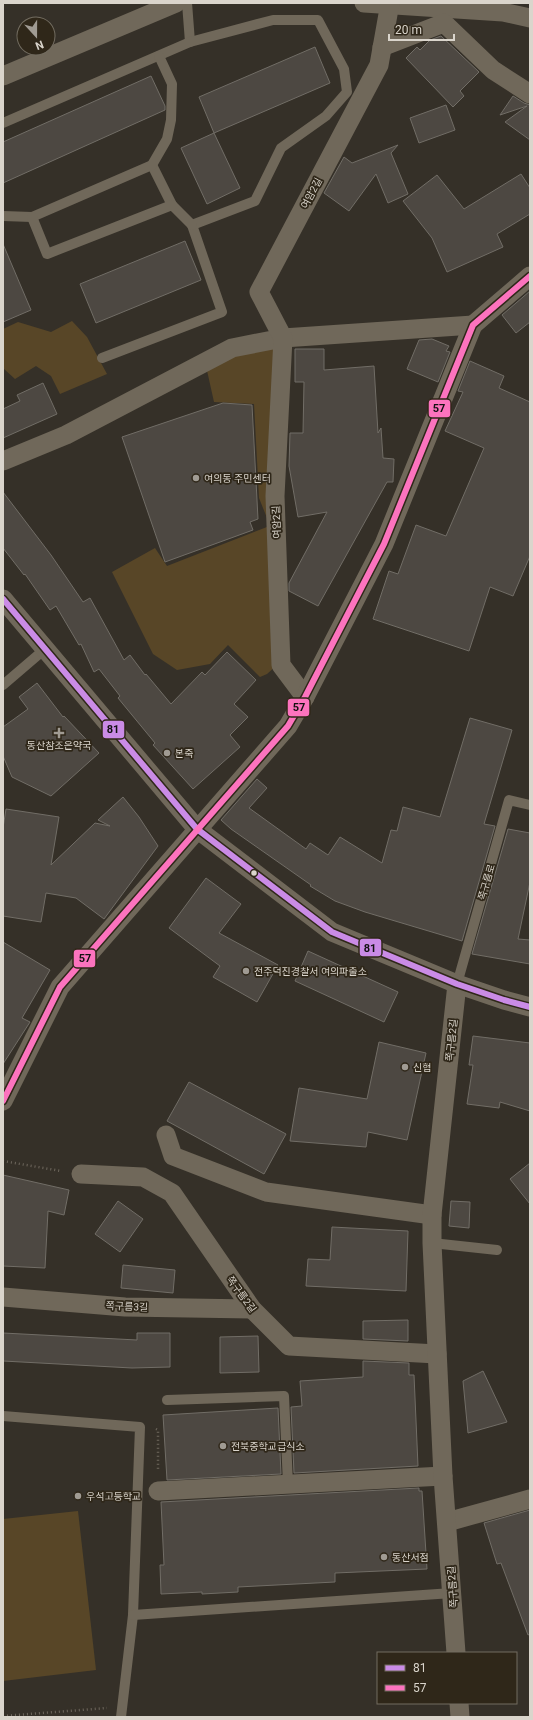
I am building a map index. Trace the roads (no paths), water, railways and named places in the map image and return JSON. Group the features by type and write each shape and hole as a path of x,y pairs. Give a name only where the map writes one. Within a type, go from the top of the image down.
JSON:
{"street":[{"path":"3,76 176,3"},
{"path":"364,3 503,12 530,18"},
{"name":"여암2길","path":"305,697 281,665 275,496 283,338 259,292 379,65 390,4"},
{"path":"382,47 444,22 493,70 530,94"},
{"path":"3,1101 60,987 288,726 305,697 384,544 473,325 530,276"},
{"path":"3,461 66,435 232,348 283,338 473,325"},
{"path":"3,599 197,829 332,932 457,984 530,1007"},
{"name":"쪽구름2길","path":"456,1652 443,1476 432,1215 457,984"},
{"path":"166,1135 173,1156 266,1192 432,1215"},
{"name":"쪽구름2길","path":"81,1174 143,1177 172,1193 252,1309 290,1346 437,1354"},
{"name":"쪽구름3길","path":"3,1296 125,1307 252,1309"},
{"path":"158,1491 443,1476"},
{"path":"447,1522 530,1499"},
{"path":"459,1704 460,1717"}],"lane":[{"path":"187,3 190,42"},
{"path":"3,122 190,42 273,20 318,20 344,69 347,92 326,116 281,148 255,201 192,225"},
{"path":"3,216 32,217 152,165 167,138 171,120 172,84 159,56"},
{"path":"102,358 222,312 192,225 172,205 152,165"},
{"path":"32,217 46,254 172,205"},
{"path":"3,685 45,649"},
{"name":"쪽구름로","path":"457,984 509,800 530,804"},
{"path":"432,1243 497,1250"},
{"path":"167,1400 284,1396 288,1484"},
{"path":"3,1416 140,1427 133,1615 121,1717"},
{"path":"133,1615 452,1593"}],"place":[{"name":"여의동 주민센터","path":"196,478"},
{"name":"동산참조은약국","path":"59,733"},
{"name":"본죽","path":"167,753"},
{"name":"전주덕진경찰서 여의파출소","path":"246,971"},
{"name":"신협","path":"405,1067"},
{"name":"전북중학교급식소","path":"223,1446"},
{"name":"우석고등학교","path":"78,1496"},
{"name":"동산서점","path":"384,1557"}]}
